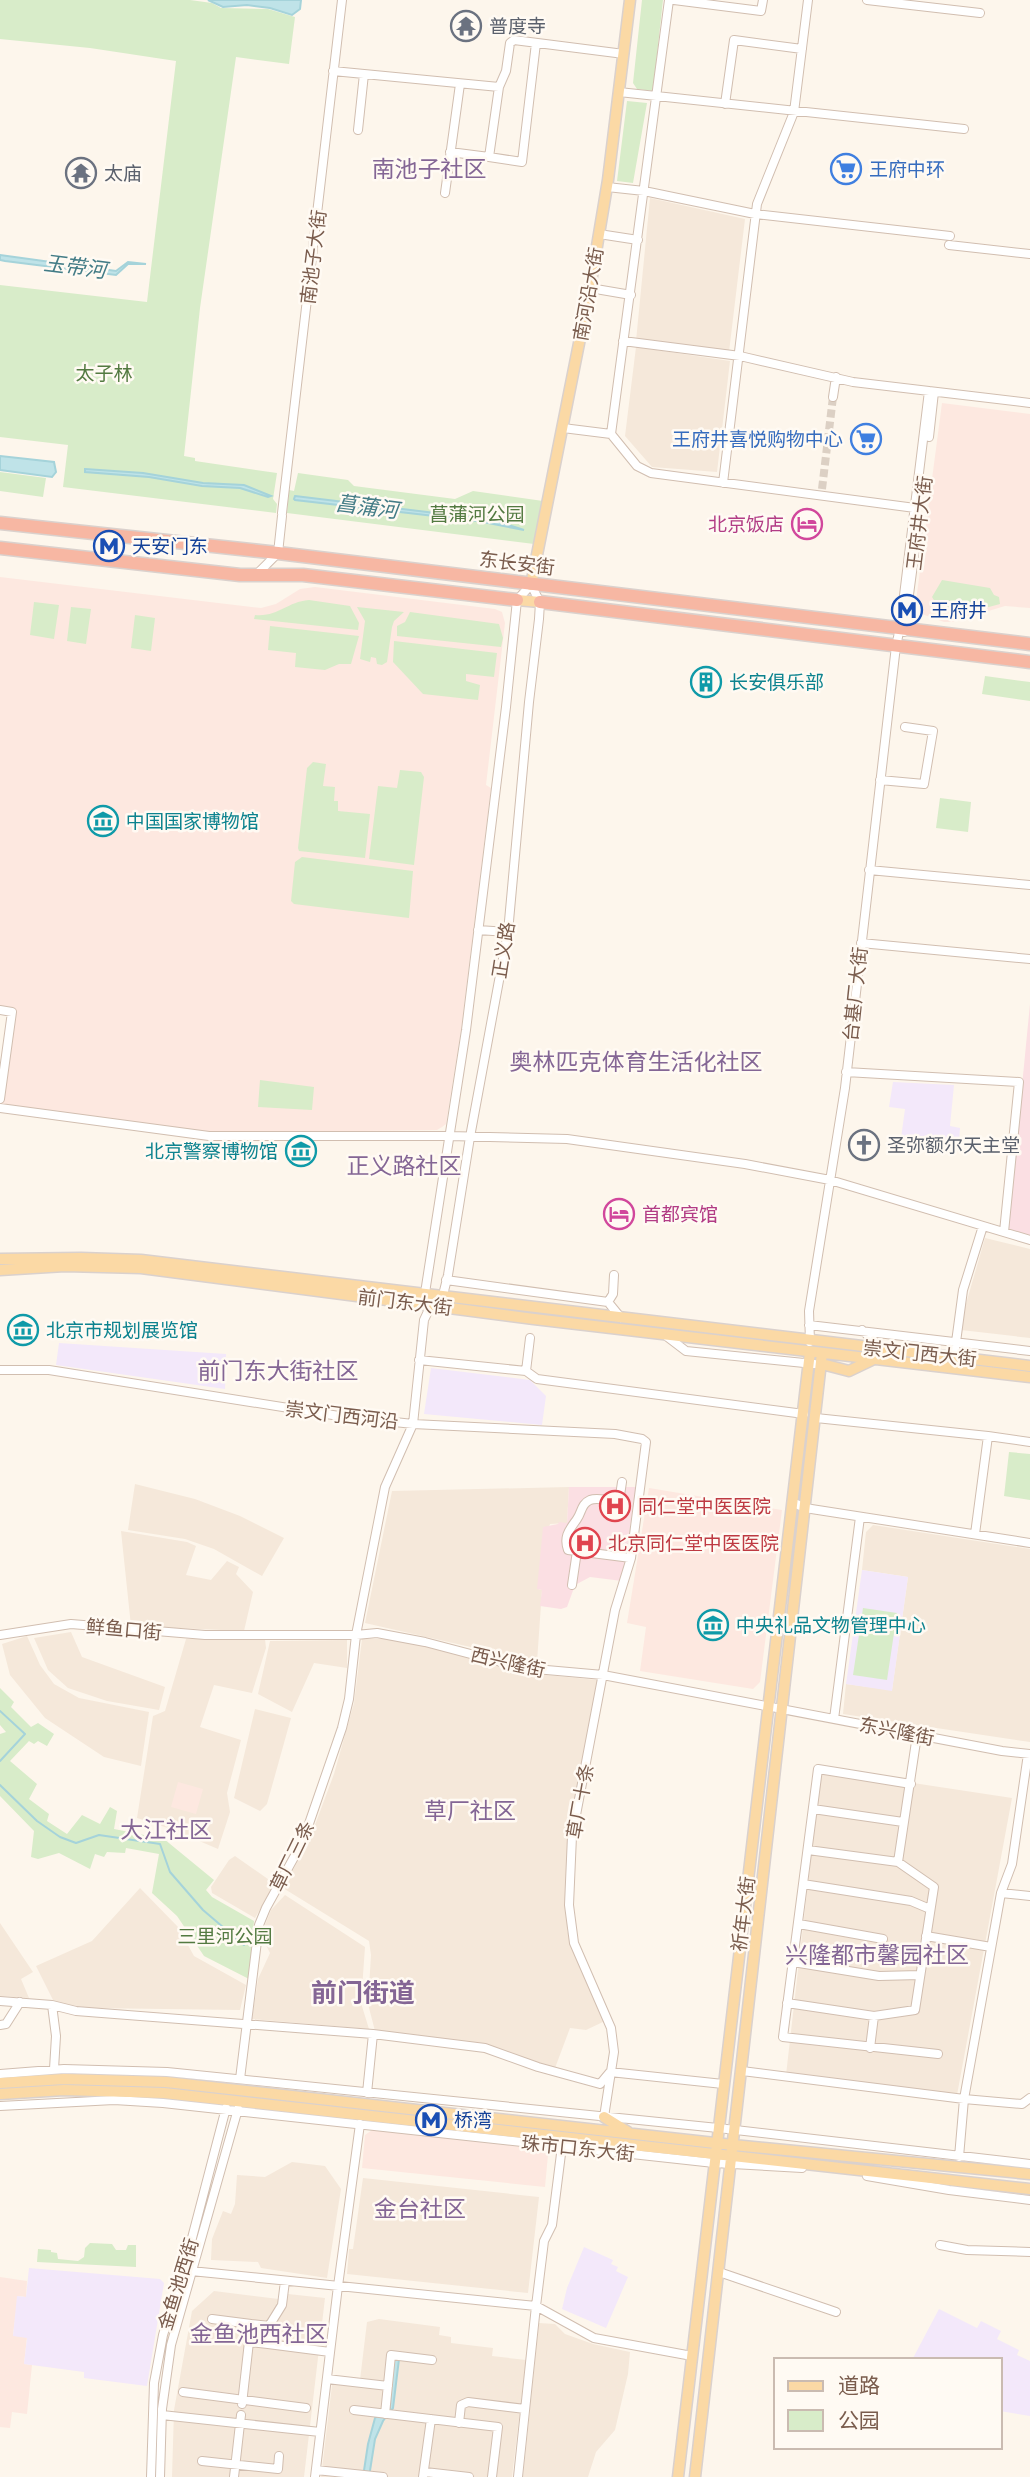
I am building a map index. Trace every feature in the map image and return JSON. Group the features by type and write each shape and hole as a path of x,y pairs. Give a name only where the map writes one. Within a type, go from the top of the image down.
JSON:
{"highway":[{"name":"东长安街","path":"0,523 278,553 1030,644"},
{"name":"东长安街","path":"0,548 240,575 303,575 517,600"},
{"name":"东长安街","path":"540,602 1030,662"}],"main road":[{"name":"南河沿大街","path":"531,585 590,288 607,187 630,0"},
{"name":"东长安街","path":"517,600 540,602"},
{"name":"前门东大街","path":"0,1259 141,1260 621,1318 810,1352"},
{"name":"前门东大街","path":"0,1269 65,1266 141,1268 810,1352"},
{"name":"崇文门西大街","path":"810,1352 883,1349 1030,1366"},
{"path":"810,1352 822,1359"},
{"name":"祈年大街","path":"678,2477 810,1352"},
{"name":"崇文门西大街","path":"822,1359 849,1371 874,1359 1030,1377"},
{"name":"祈年大街","path":"695,2477 822,1359"},
{"name":"珠市口东大街","path":"0,2083 117,2079 216,2093 247,2102 1030,2189"},
{"path":"216,2093 238,2079 256,2092"},
{"name":"珠市口东大街","path":"0,2094 114,2090 256,2092 630,2133 715,2153"},
{"path":"604,2117 630,2133"},
{"name":"珠市口东大街","path":"732,2155 1030,2174"}],"street":[{"name":"南池子大街","path":"278,553 342,0"},
{"path":"611,434 668,0"},
{"path":"674,0 761,11 763,0"},
{"path":"723,483 755,214 794,112 808,0"},
{"path":"867,0 980,13"},
{"path":"489,157 499,87 506,71 510,43 514,40 624,54"},
{"path":"725,104 734,40 802,49"},
{"path":"450,152 522,162 536,43"},
{"path":"333,71 499,87"},
{"path":"358,130 364,75"},
{"path":"444,193 460,84"},
{"path":"619,92 964,129"},
{"path":"607,187 643,191 755,214 1030,254"},
{"path":"599,234 638,240"},
{"path":"590,288 631,295"},
{"path":"623,341 740,356 853,382 1030,403"},
{"path":"833,397 836,377"},
{"name":"王府井大街","path":"903,628 915,508 931,391"},
{"name":"王府井大街","path":"896,646 903,628 931,391"},
{"path":"563,428 611,434 641,470 651,473 821,493 915,508"},
{"path":"256,575 278,553"},
{"path":"517,600 531,585 540,602"},
{"name":"正义路","path":"425,1293 466,1030 517,600"},
{"name":"正义路","path":"443,1295 508,932 540,602"},
{"name":"台基厂大街","path":"810,1352 810,1311 846,1072 896,646"},
{"path":"880,780 924,784 933,731 905,727"},
{"path":"869,870 1030,885"},
{"path":"478,930 508,932"},
{"path":"861,943 1030,959"},
{"path":"0,1010 12,1012 0,1099"},
{"path":"846,1072 1019,1082 1004,1232"},
{"path":"0,1108 209,1136 567,1139 745,1164 830,1180 1030,1240"},
{"path":"954,1357 963,1290 983,1226"},
{"path":"608,1302 613,1294 614,1275"},
{"path":"446,1280 608,1302 621,1318"},
{"path":"493,1288 514,1305"},
{"path":"425,1293 430,1305 443,1295"},
{"name":"草厂三条","path":"238,2079 259,1925 303,1840 342,1728 349,1699 356,1635 385,1487 413,1424 424,1320 430,1305"},
{"path":"809,1325 956,1340 1030,1351"},
{"path":"862,1330 883,1349"},
{"path":"526,1371 530,1338"},
{"path":"419,1360 526,1371 537,1379 804,1414"},
{"name":"崇文门西河沿","path":"0,1370 49,1370 339,1416 413,1424 602,1434 642,1439 647,1446 641,1482"},
{"path":"816,1418 1030,1442"},
{"path":"975,1534 988,1436"},
{"path":"622,1482 619,1502 594,1499 581,1508 568,1531 565,1543 568,1550 631,1558"},
{"name":"草厂十条","path":"604,2117 614,2052 611,2028 575,1944 569,1905 572,1836 615,1610 631,1558 641,1482"},
{"path":"792,1502 806,1508 1030,1543"},
{"path":"834,1719 860,1517"},
{"path":"572,1585 577,1551"},
{"name":"鲜鱼口街","path":"0,1635 71,1624 184,1634 248,1635"},
{"name":"西兴隆街","path":"248,1635 377,1633 425,1642 524,1668 603,1675 767,1706"},
{"name":"东兴隆街","path":"767,1706 782,1711 1029,1754"},
{"path":"898,1862 917,1735"},
{"path":"959,2157 964,2099 1001,1893 1012,1864 1029,1754"},
{"path":"911,1784 818,1769 783,2038 938,2054"},
{"path":"813,1809 903,1822"},
{"path":"787,2003 874,2017 915,2010 934,1887 898,1862 808,1850"},
{"path":"803,1884 911,1901 930,1909"},
{"path":"1001,1893 1030,1896"},
{"path":"799,1924 883,1940"},
{"path":"926,1936 991,1947"},
{"path":"793,1962 879,1976 920,1975"},
{"path":"0,2001 52,2005 76,2011 373,2034 485,2048 538,2067 600,2084 610,2072 723,2084"},
{"path":"0,2025 6,2024 20,2003"},
{"path":"52,2005 56,2036 54,2069"},
{"path":"870,2048 874,2017"},
{"path":"367,2093 373,2034"},
{"name":"珠市口东大街","path":"0,2074 54,2069 118,2068 718,2128 1030,2164"},
{"path":"742,2071 964,2099 1021,2104 1030,2098"},
{"path":"216,2093 231,2111 247,2102"},
{"name":"珠市口东大街","path":"0,2106 114,2100 360,2123 562,2146 715,2153"},
{"name":"金鱼池西街","path":"160,2477 162,2415 171,2345 231,2111"},
{"name":"金鱼池西街","path":"151,2477 154,2383 163,2335 231,2111"},
{"path":"360,2123 315,2473 383,2477"},
{"path":"518,2477 544,2241 552,2225 562,2146"},
{"name":"珠市口东大街","path":"732,2155 949,2190 1030,2200"},
{"path":"940,2245 967,2250 1030,2252"},
{"path":"191,2271 536,2306 594,2338 692,2356"},
{"path":"719,2272 836,2312"},
{"path":"268,2344 269,2326 282,2305 285,2281"},
{"path":"212,2319 269,2326"},
{"path":"243,2402 251,2324"},
{"path":"249,2343 330,2351"},
{"path":"385,2414 391,2356 432,2360"},
{"path":"327,2379 388,2386"},
{"path":"184,2392 243,2402 306,2408"},
{"path":"458,2423 461,2405 468,2402 525,2409"},
{"path":"354,2410 498,2427 492,2477"},
{"path":"162,2415 241,2419 320,2432"},
{"path":"234,2477 241,2419"},
{"path":"431,2419 424,2474 469,2477"},
{"path":"202,2461 278,2469 279,2456"}],"shaded area":[{"path":"650,198 745,219 729,352 636,341"},
{"path":"636,347 730,361 717,472 652,467 625,436"},
{"path":"942,403 1030,414 1030,608 1005,606 952,622 944,622 919,613 916,601"},
{"path":"0,577 261,608 276,604 300,589 315,587 502,612 505,623 486,785 491,788 461,1030 446,1124 437,1130 209,1133 2,1104 15,1009 0,1007"},
{"path":"1030,1004 1030,1235 1008,1229"},
{"path":"893,1082 954,1085 950,1126 960,1128 956,1146 901,1138 905,1109 889,1107"},
{"path":"985,1238 1030,1249 1030,1338 961,1330 961,1321"},
{"path":"59,1343 226,1354 225,1389 56,1365"},
{"path":"431,1368 530,1380 546,1396 542,1425 424,1414"},
{"path":"135,1484 195,1499 240,1516 284,1538 262,1576 214,1549 185,1539 128,1530"},
{"path":"569,1487 567,1523 544,1527 538,1589 542,1590 537,1662 365,1623 392,1491"},
{"name":"北京同仁堂中医医院","path":"569,1487 636,1487 622,1581 590,1577 575,1585 567,1607 561,1609 540,1606 542,1590 537,1589 543,1527 559,1522 567,1523"},
{"path":"649,1488 782,1510 760,1682 753,1689 640,1671 646,1627 627,1623"},
{"path":"873,1525 1030,1549 1030,1742 843,1714 846,1684 892,1690 908,1577 862,1570 866,1532"},
{"path":"121,1531 187,1542 196,1546 186,1575 211,1580 227,1561 239,1567 236,1574 253,1592 244,1631 131,1626"},
{"path":"862,1570 908,1577 892,1691 846,1684"},
{"path":"71,1632 82,1657 165,1687 159,1710 107,1701 68,1688 48,1670 34,1638"},
{"path":"27,1636 40,1665 54,1684 79,1698 149,1712 141,1766 104,1757 45,1718 10,1675 2,1644"},
{"path":"186,1639 265,1639 266,1648 252,1693 214,1685 200,1727 241,1740 227,1793 230,1812 218,1849 137,1818 153,1716 165,1711"},
{"path":"362,1639 394,1639 536,1674 597,1680 568,1864 567,1931 605,2021 586,2030 570,2028 555,2068 488,2047 375,2031 368,2004 371,1955 369,1941 283,1888 309,1841 334,1774 354,1703"},
{"path":"347,1640 347,1668 314,1663 292,1712 258,1694 270,1641"},
{"path":"255,1709 291,1718 267,1804 260,1811 234,1798"},
{"path":"821,1769 1012,1798 957,2095 786,2075"},
{"path":"178,1782 203,1789 196,1814 171,1807"},
{"path":"235,1856 275,1884 255,1918 212,1893 211,1887 229,1860"},
{"path":"140,1888 178,1927 194,1956 246,1985 240,2010 88,2008 54,2002 36,1966 92,1941"},
{"path":"285,1895 365,1947 361,2003 369,2029 252,2019 258,1979 270,1953 261,1935 271,1910"},
{"path":"0,1923 33,1972 21,1979 29,1998 0,1996"},
{"path":"375,2128 542,2148 548,2155 545,2187 362,2168 365,2135"},
{"path":"292,2162 325,2166 341,2189 327,2278 261,2268 258,2262 211,2260 212,2239 223,2211 231,2214 235,2204 237,2175 265,2177"},
{"path":"363,2178 539,2197 528,2293 347,2274 349,2249 353,2249"},
{"path":"584,2247 613,2260 611,2264 618,2267 616,2271 628,2277 606,2328 562,2309 567,2288"},
{"path":"29,2268 160,2279 164,2283 147,2386 84,2378 84,2372 24,2364 27,2338 13,2336 17,2296 26,2297"},
{"path":"0,2277 27,2281 26,2297 18,2296 13,2335 27,2337 24,2364 32,2365 27,2414 12,2412 10,2428 0,2427"},
{"path":"214,2291 287,2300 288,2294 325,2298 304,2477 172,2477 174,2410 192,2311"},
{"path":"939,2309 977,2328 981,2321 1001,2331 997,2339 1019,2350 1017,2355 1030,2361 1030,2416 1002,2411 1002,2358 913,2358"},
{"path":"379,2319 440,2327 439,2335 451,2337 451,2343 493,2348 492,2356 526,2360 512,2477 321,2477 333,2377 360,2380 367,2322"},
{"path":"539,2323 555,2324 565,2334 593,2344 630,2352 628,2374 615,2430 596,2452 588,2477 523,2477"}],"green space":[{"name":"太子林","path":"0,0 190,0 212,3 221,8 268,9 295,17 289,64 236,57 200,308 184,456 195,458 195,461 277,473 273,499 277,504 276,513 63,487 68,445 0,437 0,285 147,302 176,61 90,48 0,39"},
{"path":"642,0 663,0 653,91 637,89 633,83"},
{"path":"627,101 647,103 633,183 617,181"},
{"path":"0,472 46,478 43,497 0,491"},
{"name":"菖蒲河公园","path":"298,473 348,480 354,486 455,499 473,491 543,501 534,544 287,513 289,490 294,491"},
{"path":"942,580 990,588 994,595 999,597 1000,604 974,611 937,605 932,597"},
{"path":"309,600 350,606 359,623 358,630 254,619 255,615 270,614 294,603"},
{"path":"34,602 59,605 54,639 30,635"},
{"path":"71,607 91,609 86,644 67,641"},
{"path":"357,607 404,612 394,621 387,662 382,665 377,664 376,658 371,657 370,662 360,659 365,621"},
{"path":"410,612 499,624 503,638 501,647 397,636 397,626 405,622"},
{"path":"135,615 155,618 151,651 131,648"},
{"path":"270,626 359,636 351,664 339,664 325,670 295,667 296,653 268,650"},
{"path":"394,641 497,653 494,677 466,674 466,681 480,685 478,700 423,694 393,662"},
{"path":"985,676 1030,682 1030,701 982,694"},
{"path":"313,762 326,764 323,786 335,787 334,801 338,801 338,811 370,814 365,858 299,851 307,768"},
{"path":"400,770 421,772 424,777 414,865 369,859 378,786 397,788"},
{"path":"940,798 971,802 968,832 936,828"},
{"path":"302,857 413,871 409,918 294,904 291,901 295,862"},
{"path":"260,1080 314,1087 312,1110 258,1107"},
{"path":"1009,1452 1030,1454 1030,1500 1004,1496"},
{"path":"863,1608 897,1613 887,1680 853,1675"},
{"name":"三里河公园","path":"0,1688 14,1702 11,1707 31,1727 38,1723 54,1734 47,1746 38,1741 34,1744 29,1741 10,1761 37,1784 29,1799 49,1814 47,1821 67,1834 82,1815 100,1824 110,1807 117,1811 114,1829 164,1839 214,1880 206,1890 212,1897 254,1921 249,1979 204,1956 177,1916 152,1893 159,1854 126,1848 125,1853 107,1852 104,1857 95,1854 90,1869 59,1853 38,1859 31,1857 34,1831 0,1796 0,1734 6,1732 0,1725"},
{"path":"90,2243 112,2244 116,2250 126,2250 128,2245 136,2245 136,2267 37,2262 38,2249 57,2253 58,2259 78,2261 84,2257 85,2248"}],"water":[{"path":"208,0 301,0 300,9 292,15 247,5 223,7"},
{"name":"玉带河","path":"0,255 116,271 128,262 146,264 128,264 116,275 5,261 0,260"},
{"path":"0,456 54,462 56,472 52,477 0,470"},
{"path":"85,469 143,473 203,483 244,485 271,496 240,488 85,472"},
{"name":"菖蒲河","path":"295,496 493,520 524,530 478,521 295,500"},
{"path":"392,2358 399,2359 393,2408 383,2421 375,2439 369,2477 363,2477 375,2418 390,2408"}],"waterway":[{"path":"0,1711 25,1734 0,1761"},
{"path":"0,1785 37,1821 60,1837 76,1843 99,1835 160,1844 170,1872 203,1910 244,1945"}],"tunnel":[{"path":"822,489 833,397"}],"place":[{"name":"普度寺","path":"466,26"},
{"name":"王府中环","path":"846,169"},
{"name":"太庙","path":"81,173"},
{"name":"王府井喜悦购物中心","path":"866,439"},
{"name":"北京饭店","path":"807,524"},
{"name":"天安门东","path":"109,546"},
{"name":"王府井","path":"907,610"},
{"name":"长安俱乐部","path":"706,682"},
{"name":"中国国家博物馆","path":"103,821"},
{"name":"圣弥额尔天主堂","path":"864,1145"},
{"name":"北京警察博物馆","path":"301,1151"},
{"name":"首都宾馆","path":"619,1214"},
{"name":"北京市规划展览馆","path":"23,1330"},
{"name":"同仁堂中医医院","path":"615,1506"},
{"name":"北京同仁堂中医医院","path":"585,1543"},
{"name":"中央礼品文物管理中心","path":"713,1625"},
{"name":"桥湾","path":"431,2120"}],"district":[{"name":"南池子社区","path":"429,169"},
{"name":"奥林匹克体育生活化社区","path":"636,1062"},
{"name":"正义路社区","path":"404,1166"},
{"name":"前门东大街社区","path":"278,1371"},
{"name":"草厂社区","path":"470,1811"},
{"name":"大江社区","path":"166,1830"},
{"name":"兴隆都市馨园社区","path":"877,1955"},
{"name":"前门街道","path":"363,1993"},
{"name":"金台社区","path":"420,2209"},
{"name":"金鱼池西社区","path":"259,2334"}]}
